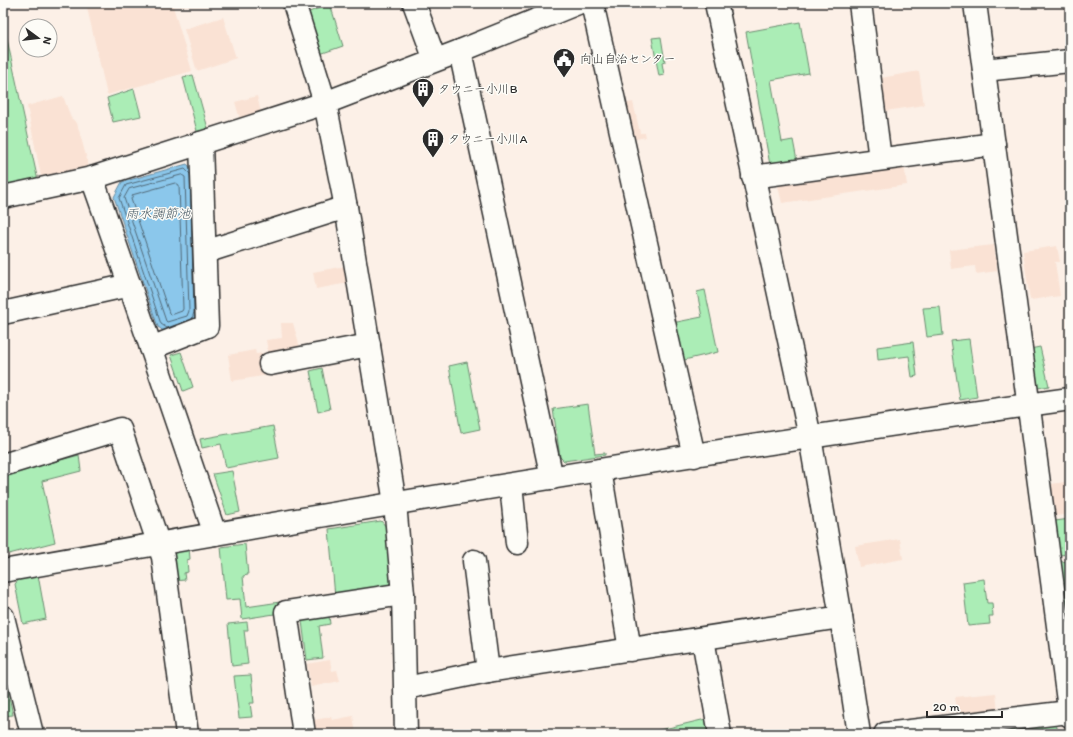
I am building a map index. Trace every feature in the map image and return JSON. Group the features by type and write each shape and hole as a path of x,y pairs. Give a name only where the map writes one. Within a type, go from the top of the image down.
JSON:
{"street":[{"path":"294,3 325,102 346,207 395,503 403,594 406,734"},
{"path":"414,3 435,60"},
{"path":"3,197 92,178 325,102 460,51 578,3"},
{"path":"592,3 694,456"},
{"path":"716,3 810,437 841,617 859,734"},
{"path":"860,3 880,159"},
{"path":"975,3 1028,405 1064,631 1070,716"},
{"path":"460,51 552,478"},
{"path":"984,70 1070,61"},
{"path":"151,348 207,326 201,143"},
{"path":"753,177 994,144"},
{"path":"92,178 215,534"},
{"path":"205,252 346,207"},
{"path":"3,313 130,285"},
{"path":"270,364 369,345"},
{"path":"3,571 395,503 810,437 1070,399"},
{"path":"3,465 120,429 164,557 187,734"},
{"path":"600,470 630,650"},
{"path":"511,485 517,543"},
{"path":"474,561 488,671"},
{"path":"304,734 286,612 403,594"},
{"path":"3,617 32,734"},
{"path":"406,688 488,671 841,617"},
{"path":"703,639 720,734"},
{"path":"885,734 1070,712"}],"shaded area":[{"path":"86,3 172,3 192,71 107,95"},
{"path":"223,17 236,58 197,71 184,29"},
{"path":"919,71 924,105 886,111 881,78"},
{"path":"63,96 71,118 77,123 89,167 41,176 27,106"},
{"path":"257,96 261,113 240,119 235,102"},
{"path":"633,102 640,133 645,133 646,137 631,140 623,104"},
{"path":"904,165 907,185 782,203 777,182"},
{"path":"994,245 997,271 976,274 975,266 951,269 949,250"},
{"path":"1057,246 1060,262 1055,262 1060,296 1030,300 1023,251"},
{"path":"345,266 348,283 316,289 313,272"},
{"path":"281,323 293,323 300,348 268,352 266,340 282,338"},
{"path":"255,350 256,354 264,353 268,375 232,381 228,355"},
{"path":"1066,482 1070,514 1055,516 1051,484"},
{"path":"900,539 903,559 859,567 855,546"},
{"path":"330,660 332,671 337,670 340,681 311,687 307,664"},
{"path":"996,693 998,713 958,718 955,697"},
{"path":"353,716 356,734 316,734 314,720 331,717 332,720"}],"green space":[{"path":"330,4 343,46 320,54 309,12"},
{"path":"3,21 38,181 3,187"},
{"path":"800,22 809,73 771,80 782,142 793,140 797,161 770,165 746,32"},
{"path":"661,37 665,62 662,63 664,75 659,76 652,38"},
{"path":"193,75 209,132 198,135 183,77"},
{"path":"134,89 141,116 113,122 107,98"},
{"path":"705,290 718,352 680,361 672,323 702,317 697,292"},
{"path":"940,307 943,335 927,337 923,308"},
{"path":"969,339 977,397 960,400 951,341"},
{"path":"913,342 917,376 912,377 909,356 878,360 877,347"},
{"path":"1040,347 1049,386 1038,388 1030,349"},
{"path":"181,352 193,387 183,391 171,355"},
{"path":"467,362 480,429 461,433 449,366"},
{"path":"322,368 330,409 318,412 310,371"},
{"path":"588,404 595,454 605,453 605,455 564,461 560,457 553,409"},
{"path":"273,426 279,458 226,468 221,444 202,448 200,439"},
{"path":"79,455 81,471 42,481 55,542 9,554 3,528 3,476"},
{"path":"232,471 240,512 227,515 213,474"},
{"path":"1070,519 1070,554 1059,555 1055,521"},
{"path":"381,521 389,530 391,582 388,588 335,597 329,529"},
{"path":"245,544 248,575 243,576 246,607 280,602 281,613 242,619 240,599 226,600 221,547"},
{"path":"189,547 190,559 187,560 188,572 184,573 185,580 173,581 171,555 175,549"},
{"path":"1070,561 1070,620 1068,619 1061,562"},
{"path":"38,575 46,619 23,624 15,584 20,578"},
{"path":"984,579 987,603 992,603 993,616 989,616 990,624 968,626 963,582"},
{"path":"329,616 330,624 319,626 323,658 307,660 302,621"},
{"path":"247,622 248,630 244,630 248,664 232,666 228,624"},
{"path":"3,669 13,715 3,716"},
{"path":"251,675 254,703 250,703 252,717 239,718 234,676"},
{"path":"710,718 712,734 643,734"},
{"path":"1056,722 1058,734 1009,734 1009,729"}],"water":[{"name":"雨水調節池","path":"187,164 194,172 198,313 195,323 165,332 158,327 114,197 122,182"}],"place":[{"name":"向山自治センター","path":"564,78"},
{"name":"タウニー小川B","path":"423,108"},
{"name":"タウニー小川A","path":"433,158"}]}
